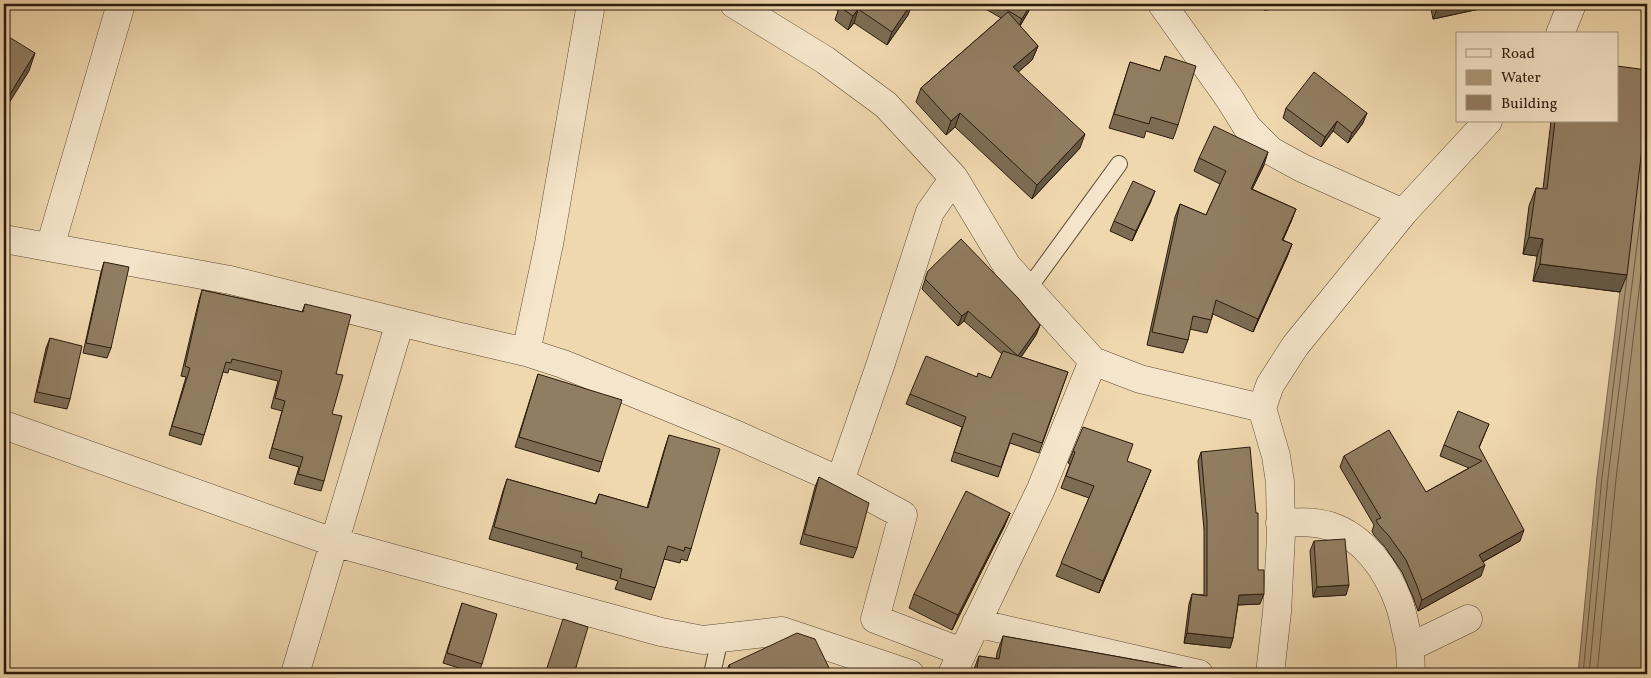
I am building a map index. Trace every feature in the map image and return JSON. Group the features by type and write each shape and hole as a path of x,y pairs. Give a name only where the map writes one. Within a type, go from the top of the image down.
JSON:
{"street":[{"path":"50,247 121,4"},
{"path":"526,352 549,244 590,4"},
{"path":"734,4 825,60 886,105 954,178 1007,266 1093,361 1140,379 1262,408"},
{"path":"1162,4 1229,98 1247,127 1271,151 1302,168 1403,213"},
{"path":"1561,32 1572,4"},
{"path":"1270,674 1277,612 1280,482 1276,456 1262,408 1270,385 1295,346 1403,213 1487,122"},
{"path":"840,481 930,212 954,178"},
{"path":"4,239 230,280 526,352 563,364 728,431 840,481 903,516 875,619 957,663 1040,489 1093,361"},
{"path":"295,674 400,322"},
{"path":"4,425 333,542 661,632 703,640 782,631 910,674"},
{"path":"1280,523 1308,522 1330,526 1349,535 1367,549 1387,576 1400,604 1410,647 1411,674"},
{"path":"1410,647 1468,619"},
{"path":"976,623 1199,674"}],"lane":[{"path":"1028,289 1120,164"},
{"path":"712,674 720,638"}],"water":[{"path":"1647,72 1647,674 1578,674 1597,477"}],"building":[{"path":"842,4 911,4 892,32 858,9 853,16 840,7"},
{"path":"997,4 1031,4 1022,19"},
{"path":"1436,4 1461,4 1437,9"},
{"path":"1008,12 1038,46 1013,67 1085,134 1037,185 960,113 951,121 921,88"},
{"path":"4,34 35,53 4,104"},
{"path":"1165,56 1196,66 1178,125 1151,117 1149,124 1114,114 1130,62 1160,71"},
{"path":"1618,66 1647,70 1647,106 1627,275 1540,264 1543,239 1529,237 1536,188 1547,189 1555,122 1618,122"},
{"path":"1314,72 1367,113 1352,133 1337,121 1325,137 1286,108"},
{"path":"1214,126 1268,152 1251,189 1296,209 1282,240 1292,244 1258,319 1216,300 1211,320 1193,316 1188,340 1152,332 1180,204 1206,215 1226,171 1199,158"},
{"path":"1133,181 1155,191 1136,231 1114,221"},
{"path":"961,239 1018,298 1040,325 1018,356 968,311 962,316 925,279 928,271"},
{"path":"104,262 129,267 111,348 86,343"},
{"path":"202,290 303,312 305,304 351,315 336,374 343,375 332,414 342,416 324,481 298,474 303,457 272,448 285,401 275,398 282,371 232,359 231,363 226,362 204,435 172,426 190,368 185,366"},
{"path":"50,338 82,346 70,399 37,392"},
{"path":"1003,351 1068,372 1042,443 1013,433 1001,467 954,452 966,417 910,394 926,356 977,377 978,373 991,378"},
{"path":"538,374 622,400 602,462 519,437"},
{"path":"1458,411 1489,424 1479,447 1524,530 1479,555 1485,565 1422,600 1406,560 1378,524 1376,520 1381,518 1344,456 1389,430 1426,492 1482,461 1444,445"},
{"path":"1083,427 1133,444 1127,461 1151,470 1103,581 1061,563 1094,486 1066,476 1075,452 1073,451"},
{"path":"669,435 720,449 691,549 685,547 684,551 668,546 655,588 620,578 622,569 581,557 582,552 494,527 507,479 596,504 599,494 648,508"},
{"path":"1250,447 1256,513 1258,513 1258,570 1264,570 1264,594 1239,595 1233,638 1187,633 1192,594 1207,596 1207,520 1201,452"},
{"path":"819,477 869,503 857,548 804,534"},
{"path":"966,491 1010,513 958,615 914,594"},
{"path":"1345,539 1349,585 1317,587 1314,541"},
{"path":"462,603 497,614 482,664 447,653"},
{"path":"563,619 588,627 574,674 545,674"},
{"path":"797,633 815,639 832,674 733,674 729,665"},
{"path":"1003,636 1214,674 976,674 979,656 999,659"}]}
